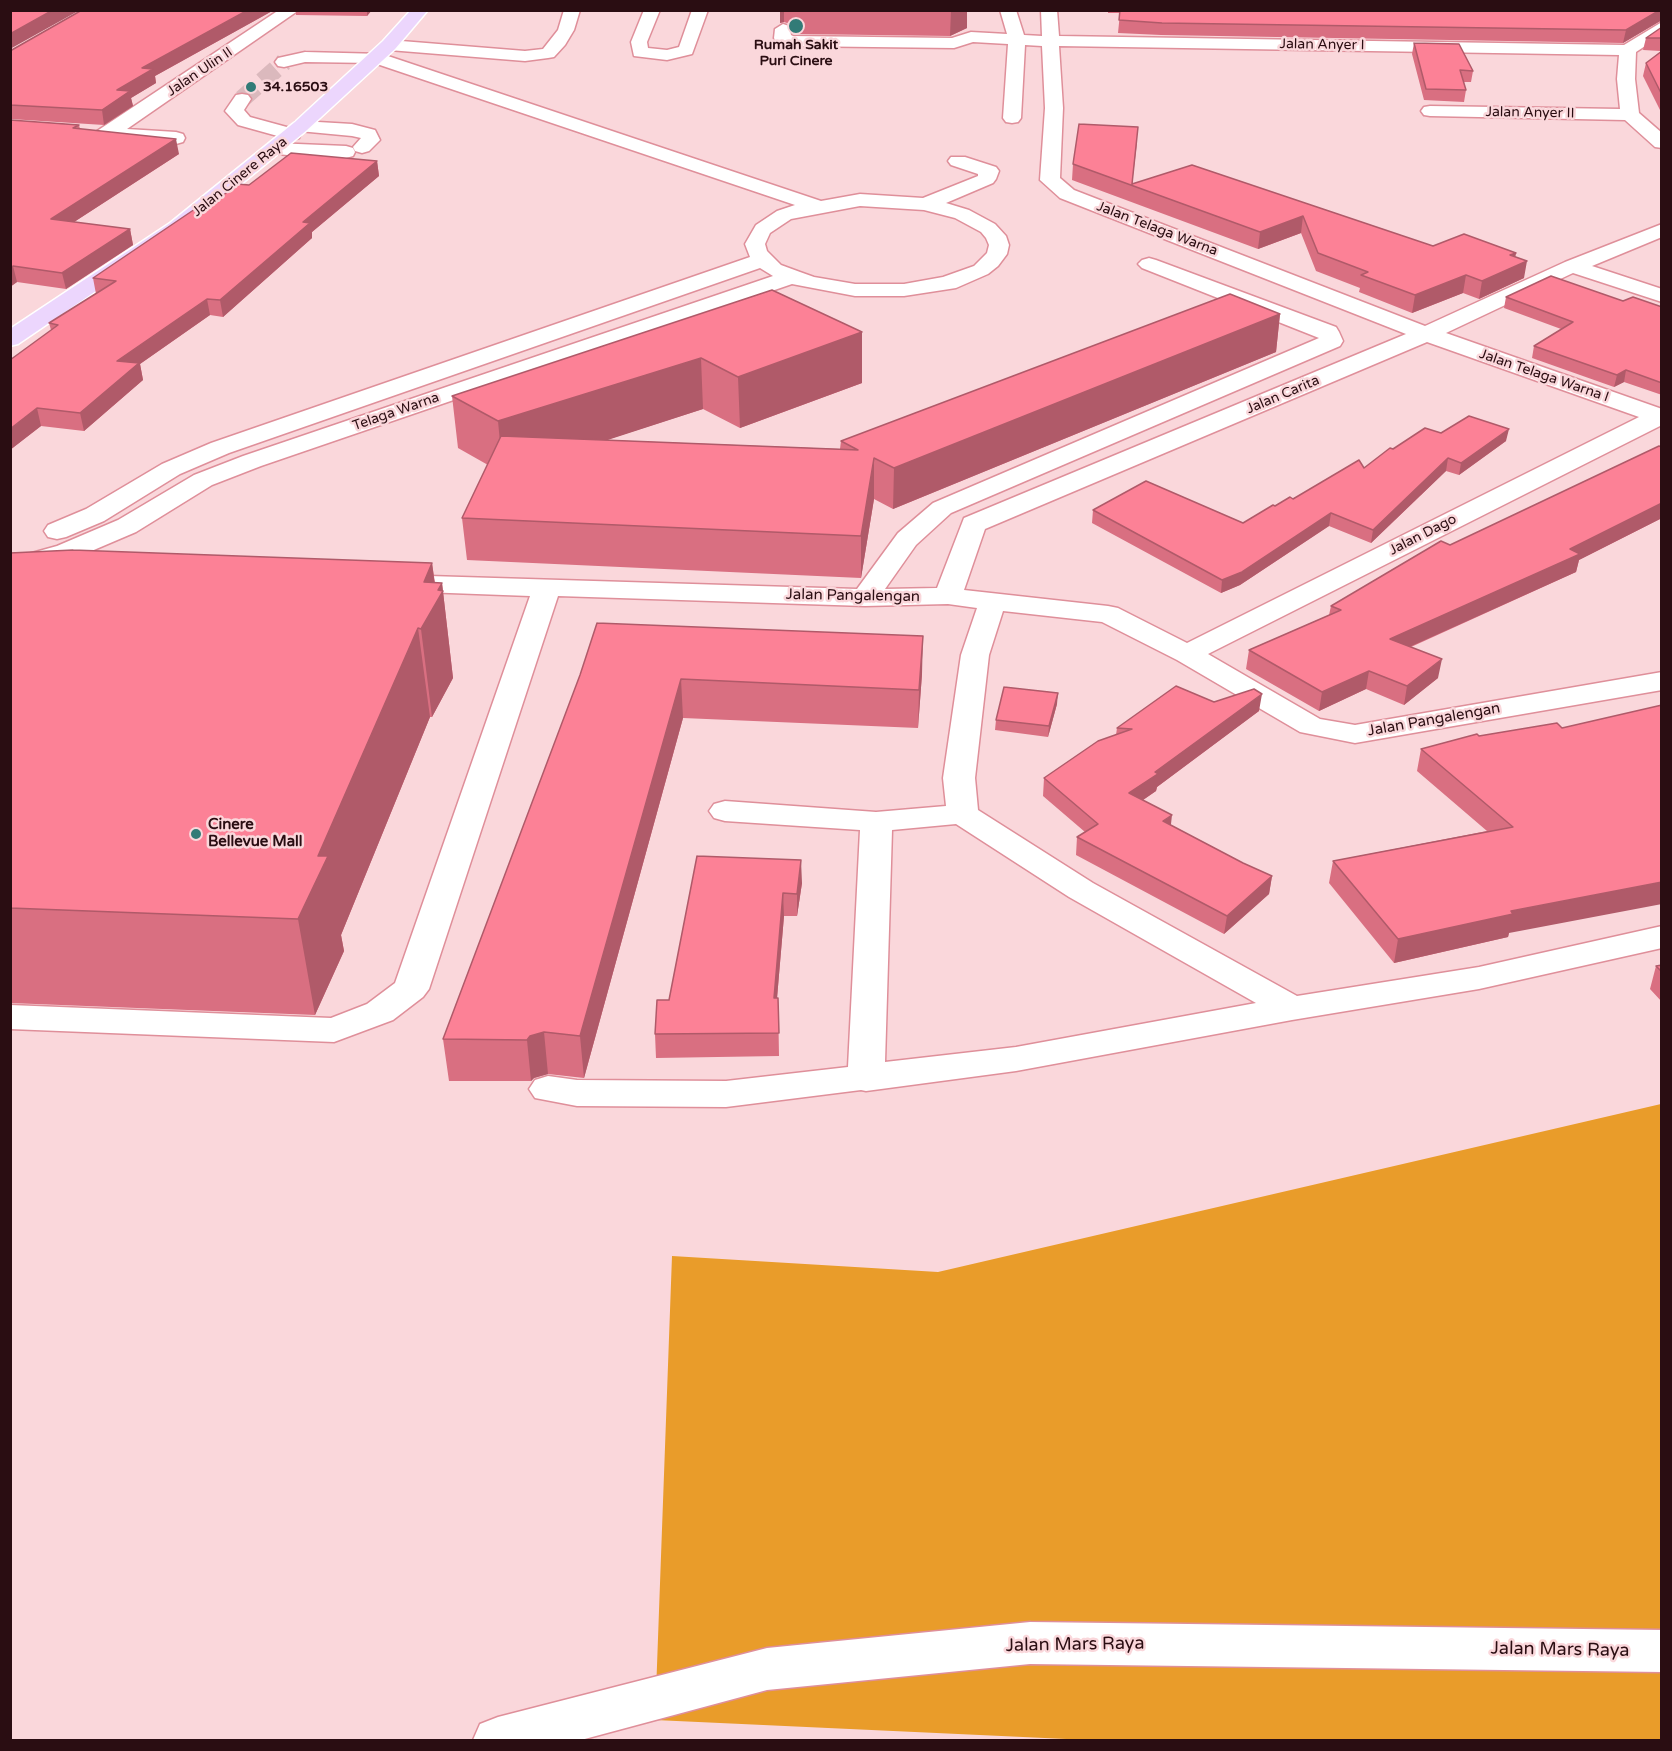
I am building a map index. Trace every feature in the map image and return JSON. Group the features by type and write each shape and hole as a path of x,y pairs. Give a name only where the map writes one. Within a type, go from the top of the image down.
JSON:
{"main road":[{"name":"Jalan Cinere Raya","path":"10,339 177,227 297,130 382,52 420,10"}],"street":[{"name":"Jalan Ulin II","path":"109,133 291,10"},
{"path":"382,81 360,73 279,67 305,57 382,52 525,56 548,53 557,45 566,30 572,10"},
{"path":"652,10 639,42 640,52 667,56 686,50 699,10"},
{"path":"1008,10 1017,38 1012,118"},
{"name":"Jalan Telaga Warna","path":"1050,10 1054,108 1050,180 1067,194 1426,334"},
{"name":"Jalan Anyer I","path":"784,19 782,38 792,40 954,43 971,37 1050,41 1628,50"},
{"path":"971,37 983,24"},
{"path":"1662,27 1628,50 1626,79 1630,115 1662,143"},
{"path":"382,52 817,206"},
{"path":"242,99 234,111 244,121 297,130 352,130 368,134 371,140 354,149 328,153 274,149"},
{"name":"Jalan Anyer II","path":"1430,111 1630,115"},
{"path":"87,132 176,138"},
{"path":"926,204 959,192 986,178 989,171 958,161"},
{"path":"860,200 926,204 963,214 988,228 996,236 999,245 997,254 981,270 948,283 904,290 855,290 810,283 774,269 763,260 757,252 758,236 763,229 784,215 817,206 860,200"},
{"path":"762,208 784,215"},
{"name":"Jalan Carita","path":"973,524 1426,334 1572,266 1662,230"},
{"name":"Telaga Warna","path":"10,547 42,537 95,515 171,469 220,448 763,260"},
{"path":"865,598 907,539 942,508 1332,341 1328,332 1149,264"},
{"path":"1572,266 1662,296"},
{"name":"Telaga Warna","path":"10,568 66,552 127,526 203,480 252,461 792,277"},
{"name":"Jalan Telaga Warna I","path":"1426,334 1661,417"},
{"name":"Jalan Dago","path":"1186,654 1661,417"},
{"path":"942,508 973,524 948,596"},
{"path":"10,575 70,577"},
{"name":"Jalan Pangalengan","path":"368,583 865,598 948,596 1108,614 1186,654 1311,726 1355,734 1662,681"},
{"path":"10,1017 334,1030 380,1012 411,989 547,587"},
{"path":"962,814 959,778 975,655 993,600"},
{"path":"725,811 876,822 962,814 1081,890 1292,1008"},
{"path":"866,1079 876,822"},
{"path":"548,1089 577,1093 726,1094 866,1079 1016,1059 1292,1008 1479,978 1662,937"},
{"name":"Jalan Mars Raya","path":"498,1740 767,1669 1030,1643 1662,1652"}],"shaded area":[{"path":"1661,1104 1661,1740 1088,1740 655,1720 672,1256 938,1272"}],"building":[{"path":"10,10 53,10 10,34"},
{"path":"82,10 248,10 142,68 153,69 117,90 130,91 102,110 10,105 10,51"},
{"path":"1120,10 1660,10 1626,30 1162,23 1119,20"},
{"path":"1662,27 1662,38 1646,38"},
{"path":"1414,43 1459,44 1473,71 1460,70 1466,90 1426,89"},
{"path":"1662,51 1662,95 1646,63"},
{"path":"10,120 79,125 73,128 176,139 51,219 130,229 62,273 13,266 10,268"},
{"path":"1079,124 1138,127 1132,184 1192,165 1433,246 1464,234 1516,253 1510,255 1527,261 1482,281 1466,275 1415,295 1361,275 1368,272 1318,253 1303,216 1260,232 1073,164"},
{"path":"291,153 377,161 303,222 310,223 220,300 207,299 117,361 139,363 80,413 37,408 10,429 10,360 58,325 49,323 116,281 93,278 195,209 205,210 237,184 249,185"},
{"path":"1551,276 1623,301 1633,297 1662,307 1662,383 1626,370 1617,375 1534,346 1573,322 1506,297"},
{"path":"772,290 862,332 738,377 701,358 498,421 452,396"},
{"path":"1230,294 1280,314 894,468 874,458 861,536 462,518 501,436 858,450 841,441"},
{"path":"1469,416 1509,429 1461,463 1448,458 1373,530 1331,513 1242,572 1222,580 1093,510 1146,481 1243,523 1273,505 1290,497 1293,499 1359,460 1364,468 1390,448 1393,449 1425,428 1441,433"},
{"path":"1659,446 1662,447 1662,503 1570,549 1580,554 1390,639 1442,659 1407,686 1369,671 1322,692 1249,650 1341,610 1331,606 1441,541 1450,545"},
{"name":"Cinere Bellevue Mall","path":"73,550 432,563 424,582 442,583 438,590 443,591 421,629 418,628 318,856 328,856 298,919 10,908 10,553"},
{"path":"597,623 923,636 919,690 681,679 580,1036 544,1032 530,1036 527,1040 443,1039 580,675"},
{"path":"1176,686 1214,702 1254,689 1262,694 1155,772 1158,774 1129,793 1172,815 1163,821 1272,876 1227,916 1077,837 1098,824 1044,778 1098,741 1132,729 1117,728"},
{"path":"1004,687 1058,693 1049,726 996,720"},
{"path":"1662,705 1662,882 1511,911 1513,914 1398,939 1333,861 1513,827 1421,749 1477,734 1479,736 1557,723 1562,728"},
{"path":"697,856 801,860 797,894 783,893 774,998 778,998 779,1033 655,1034 657,1000 669,1000"}],"tunnel":[{"path":"242,99 284,62"}],"place":[{"name":"Rumah Sakit Puri Cinere","path":"796,26"},
{"name":"34.16503","path":"251,87"},
{"name":"Cinere Bellevue Mall","path":"196,834"}]}
